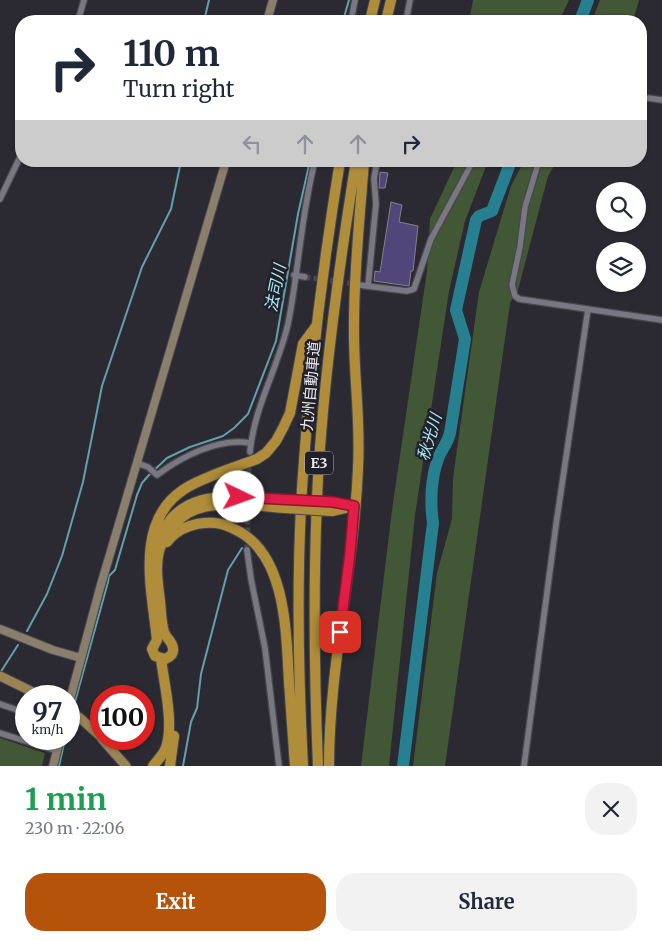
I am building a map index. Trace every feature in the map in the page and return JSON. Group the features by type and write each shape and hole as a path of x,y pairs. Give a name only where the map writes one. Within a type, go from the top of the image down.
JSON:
{"highway":[{"path":"371,15 375,0"},
{"path":"388,15 392,0"},
{"name":"九州自動車道","path":"303,766 299,633 303,475 317,325 339,167"},
{"name":"九州自動車道","path":"318,766 314,624 318,476 334,307 355,167"},
{"path":"329,766 334,682 350,553 358,467 354,325 356,249 363,167"},
{"path":"162,640 151,574 150,554 153,529 168,502 195,482 257,459 266,453 276,441 290,413 303,344 317,325"},
{"path":"151,574 154,552 162,529 180,509 199,500 224,496 285,504"},
{"path":"165,659 155,656 152,649 162,640 163,630 157,576 159,552 171,527 186,515 202,507 222,504 354,506"},
{"path":"159,552 172,535 187,527 203,522 219,523 244,534 255,544 266,559 280,594 285,626 295,766"},
{"path":"162,640 173,646 172,653 165,659"},
{"path":"165,659 175,721 170,766"},
{"path":"153,766 166,749 168,736 165,659"},
{"path":"163,766 168,762 173,750"}],"main road":[{"path":"0,676 18,685"},
{"path":"80,718 90,727"},
{"path":"112,750 123,763"}],"street":[{"path":"80,15 84,0"},
{"path":"269,15 273,0"},
{"path":"352,15 356,0"},
{"path":"407,15 410,0"},
{"path":"647,98 662,100"},
{"path":"0,199 15,167"},
{"path":"74,685 224,167"},
{"path":"250,452 256,413 280,354 288,323 294,275 314,167"},
{"path":"368,286 376,204 374,180 376,167"},
{"path":"359,284 407,291 414,289 431,239 471,167"},
{"path":"537,167 525,207 512,290 515,296 520,299 662,320"},
{"path":"294,275 305,277"},
{"path":"524,766 556,525 588,309"},
{"path":"137,463 148,466 156,475 181,457 240,441 250,443"},
{"path":"247,550 265,648 279,766"},
{"path":"0,629 53,650 81,658"},
{"path":"0,704 15,709"},
{"path":"0,733 57,751 53,766"}],"green space":[{"path":"473,0 569,0 562,15 470,15"},
{"path":"600,0 639,0 635,15 594,15"},
{"path":"454,167 486,167 465,221 449,291 415,515 389,766 361,766 392,510 427,271 430,219"},
{"path":"521,167 553,167 548,176 518,290 510,303 445,766 413,766 437,573 452,519 453,478 479,292 511,186"},
{"path":"0,738 15,743 15,750 36,750 45,753 42,766 0,766"}],"building":[{"path":"380,172 388,173 385,188 379,188"},
{"path":"391,202 402,205 399,222 418,226 413,271 411,271 409,286 374,281 375,271 380,272"}],"waterway":[{"path":"205,15 209,0"},
{"name":"法司川","path":"345,15 349,0"},
{"name":"秋光川","path":"582,15 588,0"},
{"path":"27,631 47,594 62,556 83,482 102,386 142,267 171,209 180,167"},
{"path":"80,685 109,576 115,570 142,483 167,458 190,447 223,436 248,414 276,341 298,214 309,167"},
{"name":"秋光川","path":"403,766 433,523 431,499 433,482 438,459 450,433 465,339 456,310 476,220 479,216 492,211 509,167"},
{"path":"183,766 191,722 197,708 201,674 228,570 242,548"},
{"path":"0,673 18,645"},
{"path":"59,766 63,750"}],"tunnel":[{"path":"305,277 357,284"},
{"path":"247,550 249,462"}],"route":[{"path":"239,497 333,502 354,506 340,632"}]}
